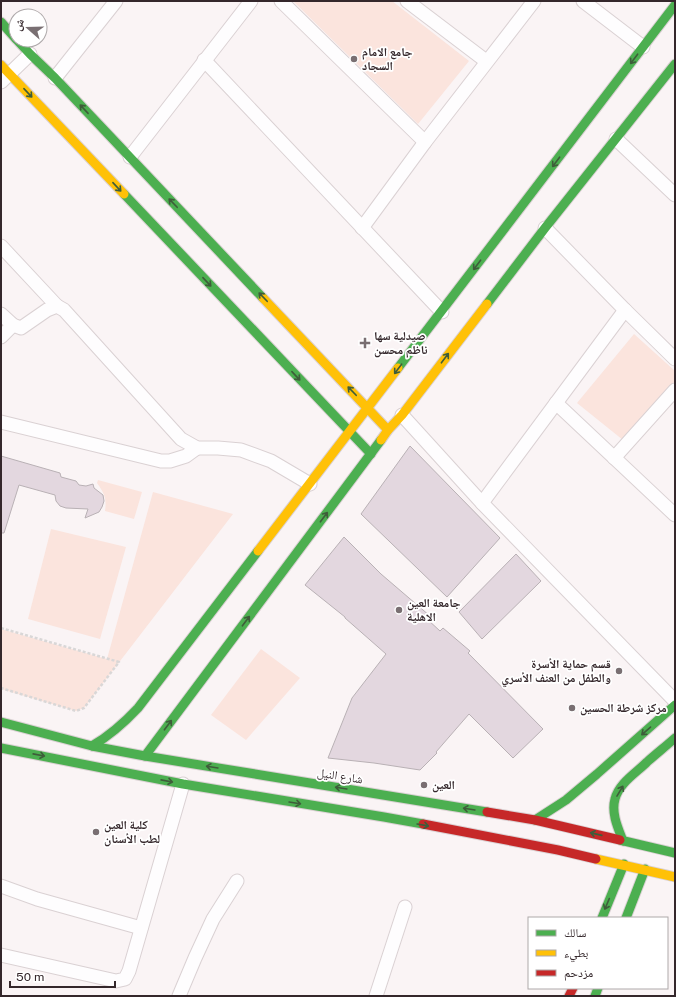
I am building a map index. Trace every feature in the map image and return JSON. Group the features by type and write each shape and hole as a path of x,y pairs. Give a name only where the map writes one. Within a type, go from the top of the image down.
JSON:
{"main road":[{"path":"92,746 120,728 137,711 675,5"},
{"path":"1,22 8,29"},
{"path":"25,48 55,78 388,430"},
{"path":"145,756 388,430 402,415 545,228 675,64"},
{"path":"4,74 371,454"},
{"path":"536,820 566,800 675,705"},
{"name":"شارع النيل","path":"1,722 92,746 536,820 675,853"},
{"path":"623,841 616,821 614,810 615,798 620,789 628,780 675,738"},
{"path":"1,748 183,784 384,818 558,850 675,877"},
{"path":"602,917 624,864"},
{"path":"626,917 645,870"},
{"path":"614,888 622,885 627,886 631,888 634,896"}],"street":[{"path":"55,78 116,1"},
{"path":"130,158 204,60 251,1"},
{"path":"281,1 425,142"},
{"path":"407,1 486,61"},
{"path":"362,228 486,61 534,1"},
{"path":"583,1 643,47"},
{"path":"4,74 30,54"},
{"path":"204,60 442,312"},
{"path":"616,139 675,195"},
{"path":"545,228 675,359"},
{"path":"1,246 57,306 64,310 181,439 197,448 241,450 272,461 310,484"},
{"path":"1,314 13,325 21,328 47,310 57,306"},
{"path":"482,503 625,310"},
{"path":"1,337 13,325"},
{"path":"614,458 675,390"},
{"path":"556,403 675,515"},
{"path":"402,415 482,503 675,701"},
{"path":"1,422 161,461 170,462 186,456 197,448"},
{"path":"1,954 116,981 125,979 129,971 183,784"},
{"path":"179,996 213,919 237,881"},
{"path":"1,886 37,899 141,928"},
{"path":"376,996 405,906"}],"path":[{"path":"1,628 118,662 84,708 76,711 1,688"}],"shaded area":[{"path":"293,1 392,1 469,61 418,124"},
{"path":"634,334 675,371 675,381 623,440 577,403"},
{"path":"98,480 142,492 134,519 105,511 105,499 97,483"},
{"path":"153,492 233,514 84,708 76,711 1,689 1,629 107,659"},
{"path":"51,529 126,547 100,639 28,619"},
{"path":"261,649 300,678 246,740 211,715"}],"building":[{"path":"410,446 500,538 447,597 361,514"},
{"path":"1,456 60,473 61,477 76,481 79,485 86,486 93,484 94,488 103,495 104,501 102,507 99,512 85,518 88,509 66,508 60,506 56,501 55,495 19,485 4,533 1,533"},
{"path":"344,537 381,574 430,616 427,619 440,631 443,628 470,651 468,653 543,729 513,758 469,714 436,752 437,753 420,770 328,758 352,698 386,654 345,617 305,585"},
{"path":"516,554 541,581 482,639 459,612"}],"traffic: fast":[{"path":"398,368 675,5"},
{"path":"1,22 8,30"},
{"path":"24,48 55,78 263,298"},
{"path":"487,304 545,228 675,64"},
{"path":"124,194 371,454"},
{"path":"145,756 381,440"},
{"path":"92,746 116,729 138,708 258,551"},
{"path":"535,820 566,800 675,705"},
{"path":"1,722 92,746 145,756 487,812"},
{"path":"623,841 614,815 614,804 617,793 628,779 675,738"},
{"path":"1,748 183,784 423,824"},
{"path":"620,840 675,853"},
{"path":"602,917 624,864"},
{"path":"626,917 645,869"},
{"path":"595,996 598,989"}],"traffic: slow":[{"path":"1,65 124,194"},
{"path":"263,298 388,430"},
{"path":"381,440 487,304"},
{"path":"258,551 398,368"},
{"path":"596,859 675,877"}],"traffic: jam":[{"path":"487,812 535,820 620,840"},
{"path":"423,824 558,850 596,859"},
{"path":"569,996 572,989"}],"place":[{"name":"جامع الامام السجاد","path":"354,59"},
{"name":"صيدلية سها ناظم محسن","path":"365,343"},
{"name":"جامعة العين الاهلية","path":"399,610"},
{"name":"قسم حماية الأسرة والطفل من العنف الأسري","path":"619,671"},
{"name":"مركز شرطة الحسين","path":"572,708"},
{"name":"العين","path":"424,785"},
{"name":"كلية العين لطب الأسنان","path":"96,832"}]}
